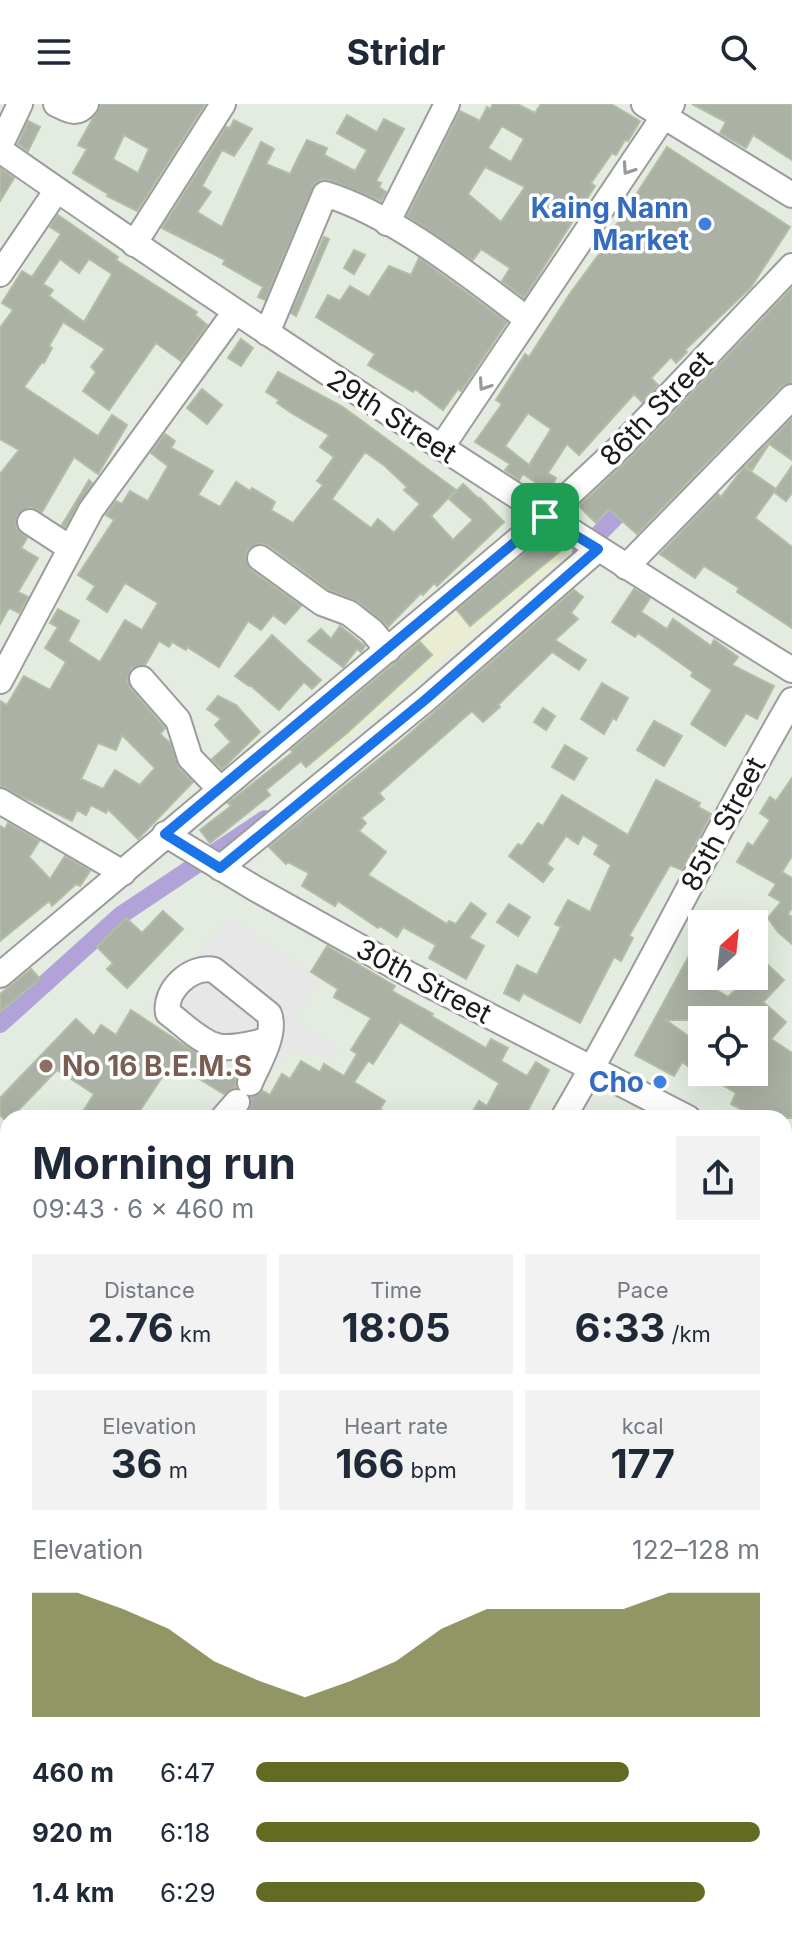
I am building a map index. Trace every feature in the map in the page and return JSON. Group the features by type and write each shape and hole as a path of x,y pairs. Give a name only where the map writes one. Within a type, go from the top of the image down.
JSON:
{"street":[{"path":"0,148 20,104"},
{"path":"56,104 72,112 79,111 86,104"},
{"path":"134,244 223,104"},
{"path":"387,223 447,104"},
{"path":"441,448 527,319 660,108 792,195"},
{"name":"29th Street","path":"0,148 134,244 553,522 792,670"},
{"path":"0,274 57,190"},
{"path":"267,333 325,194 387,223 470,277 527,319"},
{"name":"86th Street","path":"0,975 123,873 171,838 220,789 388,650 553,522 792,266"},
{"path":"0,681 91,510 235,312"},
{"path":"626,567 792,397"},
{"path":"30,522 70,548"},
{"path":"216,865 425,700 597,549"},
{"path":"260,558 322,603 349,613 372,631 388,650"},
{"path":"142,679 178,720 190,758 220,789"},
{"name":"85th Street","path":"568,1110 792,700"},
{"path":"0,801 123,873"},
{"name":"30th Street","path":"171,838 412,976 672,1110"},
{"path":"237,1101 268,1040"}],"shaded area":[{"path":"553,532 572,550 321,761 301,739"},
{"path":"230,919 320,980 294,1021 340,1050 332,1059 293,1050 261,1079 146,1006"}],"building":[{"path":"101,104 205,104 137,211 107,196 73,173 87,149 78,145","holes":["124,135 149,149 138,173 113,159"]},
{"path":"493,104 517,104 535,113 541,104 611,104 640,121 628,141 625,140 616,155 612,153 591,183 595,186 524,298 502,281 510,268 481,249 473,260 407,216 460,111 480,121 487,107 490,109","holes":["502,126 524,139 511,162 488,148","485,167 525,187 501,222 468,194"]},
{"path":"692,104 792,104 792,160 753,135 746,148 737,143 720,133 726,122"},
{"path":"347,115 377,132 384,119 404,129 376,181 386,192 381,201 330,180 322,179 315,183 265,300 258,297 263,287 223,264 225,260 162,228 226,127 230,128 234,120 252,129 234,156 222,150 202,186 211,192 197,212 222,227 261,142 274,149 266,164 290,174 307,140 327,148 324,155 355,171 367,150 337,133"},
{"path":"28,121 40,127 28,151 18,144"},
{"path":"667,147 790,227 751,287 685,350 687,352 676,363 671,357 651,378 658,385 642,402 634,394 579,455 567,444 548,473 556,478 549,491 523,474 519,480 505,470 510,464 475,442 502,404 496,400 525,354 529,357 613,235 611,233","holes":["528,413 551,429 529,465 505,446"]},
{"path":"0,168 14,178 0,201"},
{"path":"58,215 118,257 116,260 197,312 195,315 207,325 181,361 156,343 109,410 83,391 96,372 91,367 105,349 63,322 49,346 52,348 44,363 24,387 98,436 112,415 127,425 98,474 74,457 42,512 30,507 17,515 16,528 27,538 21,548 38,558 18,592 28,597 19,613 9,608 0,624 0,474 19,450 0,439 0,328 13,310 2,303 22,271 32,277 61,234 50,227","holes":["60,259 79,273 89,259 112,274 84,322 49,296 53,290 43,284"]},
{"path":"324,237 329,239 296,316 291,313"},
{"path":"354,250 365,255 354,274 344,268"},
{"path":"419,258 507,322 461,391 458,389 443,410 415,389 413,392 368,365 375,354 316,317 328,295 340,301 350,286 369,297 389,266 411,275"},
{"path":"792,288 792,382 781,387 637,534 609,509 596,523 579,506 630,458"},
{"path":"241,339 253,348 241,366 228,358"},
{"path":"278,372 343,407 456,490 431,516 453,540 473,520 449,499 463,484 504,522 437,586 434,583 423,595 421,593 388,627 358,601 329,590 269,546 261,543 248,549 245,557 251,570 301,606 285,624 273,615 261,630 248,621 219,667 187,647 186,650 172,642 169,647 159,641 145,665 132,668 127,681 130,688 165,728 160,734 170,743 179,768 193,782 138,839 108,809 106,813 91,805 86,815 77,810 72,821 0,786 0,701 7,705 24,676 50,690 66,662 45,648 58,627 50,623 58,609 79,621 68,641 100,662 125,620 142,630 158,603 125,583 107,612 87,599 95,586 78,575 114,520 106,515 116,501 122,504 130,491 148,501 168,466 151,453 165,434 175,441 171,448 213,471 198,495 220,507 236,482 275,502 271,510 293,523 323,485 317,481 334,457 320,447 329,435 293,414 266,392","holes":["365,452 385,466 420,504 394,533 378,519 371,528 332,499","122,735 155,768 140,785 115,770 103,789 81,779 98,743 116,750"]},
{"path":"202,389 222,405 207,424 187,408"},
{"path":"792,418 792,460 769,444 752,470 746,466"},
{"path":"792,466 792,493 786,501 774,492"},
{"path":"744,467 776,489 755,518 792,547 792,628 704,566 695,578 660,554 718,494 721,497"},
{"path":"89,480 92,483 65,527 62,525"},
{"path":"548,534 565,547 470,626 457,610"},
{"path":"634,589 650,598 641,612 667,629 673,619 711,646 714,640 738,657 732,665 774,686 757,719 746,713 725,746 691,724 712,690 691,676 693,672 638,633 635,637 612,622"},
{"path":"574,590 583,597 571,613 578,619 555,640 586,660 579,670 552,652 483,722 472,711 379,793 384,799 361,818 366,823 359,831 386,852 368,875 447,924 449,921 456,924 471,903 486,914 469,938 484,946 466,979 429,958 436,945 403,927 397,937 338,901 335,906 302,886 309,873 288,862 286,864 269,847 400,742"},
{"path":"340,626 365,646 361,652 357,649 343,667 308,641 321,629 331,639"},
{"path":"272,635 321,680 312,689 304,682 279,710 235,676"},
{"path":"420,642 432,655 347,733 306,767 301,761 266,790 270,795 210,843 200,830 231,806 228,803 293,752 291,750"},
{"path":"602,683 628,698 604,734 581,719"},
{"path":"218,696 236,705 260,732 222,769 212,759 231,742 215,725 221,719 207,709"},
{"path":"543,708 555,716 546,730 534,722"},
{"path":"654,721 682,736 664,766 637,750"},
{"path":"565,745 587,758 574,780 552,767"},
{"path":"792,778 792,856 782,872 792,878 792,908 788,914 792,917 792,944 768,918 781,902 769,895 776,884 737,862 748,843 753,846 770,820 760,813 770,797 776,801"},
{"path":"656,780 700,803 698,807 711,814 682,870 670,865 629,936 633,938 621,961 614,957 580,1023 523,993 519,1001 504,993 517,965 537,975 561,927 555,924 568,900 590,912 611,865 594,854 599,845 583,835 578,844 566,836 547,864 553,869 543,882 509,856 518,844 522,846 538,823 543,826 562,795 628,835"},
{"path":"8,823 39,841 29,857 50,879 65,856 90,871 80,886 76,884 52,906 49,901 0,941 0,826 5,829"},
{"path":"509,904 530,917 518,936 497,922"},
{"path":"163,911 183,929 127,988 107,969 113,963 97,947 126,918 142,933"},
{"path":"327,946 395,986 392,991 486,1048 491,1039 508,1048 501,1061 527,1076 536,1062 549,1070 528,1110 474,1110 479,1101 487,1106 499,1083 400,1022 373,1064 368,1061 354,1082 385,1101 382,1110 249,1110 251,1098 263,1091 270,1095 282,1074 290,1079 301,1061 320,1072 324,1064 344,1076 357,1054 351,1050 371,1018 334,997 338,989 311,972"},
{"path":"688,958 688,990 716,990 728,997 735,990 768,990 768,965 784,980 763,1002 768,1006 688,1006 688,1020 666,1020 688,1036 688,1066 682,1062 674,1076 635,1055"},
{"path":"31,969 40,979 0,1012 0,994"},
{"path":"768,1006 786,1022 771,1039 792,1053 792,1110 742,1110 731,1104 736,1093 724,1086 768,1086"},
{"path":"131,1010 196,1053 237,1075 236,1087 224,1094 172,1062 140,1110 84,1110 94,1094 57,1070 19,1110 0,1110 0,1098 76,1019 94,1036 101,1025 116,1035"}],"waterway":[{"path":"581,552 633,499"},
{"path":"0,1024 121,915 265,819"}],"place":[{"name":"Kaing Nann Market","path":"705,224"},
{"name":"No 16 B.E.M.S","path":"46,1066"},
{"name":"Cho","path":"660,1082"}],"route":[{"path":"545,517 598,549 425,700 220,868 165,834 545,517"}]}
